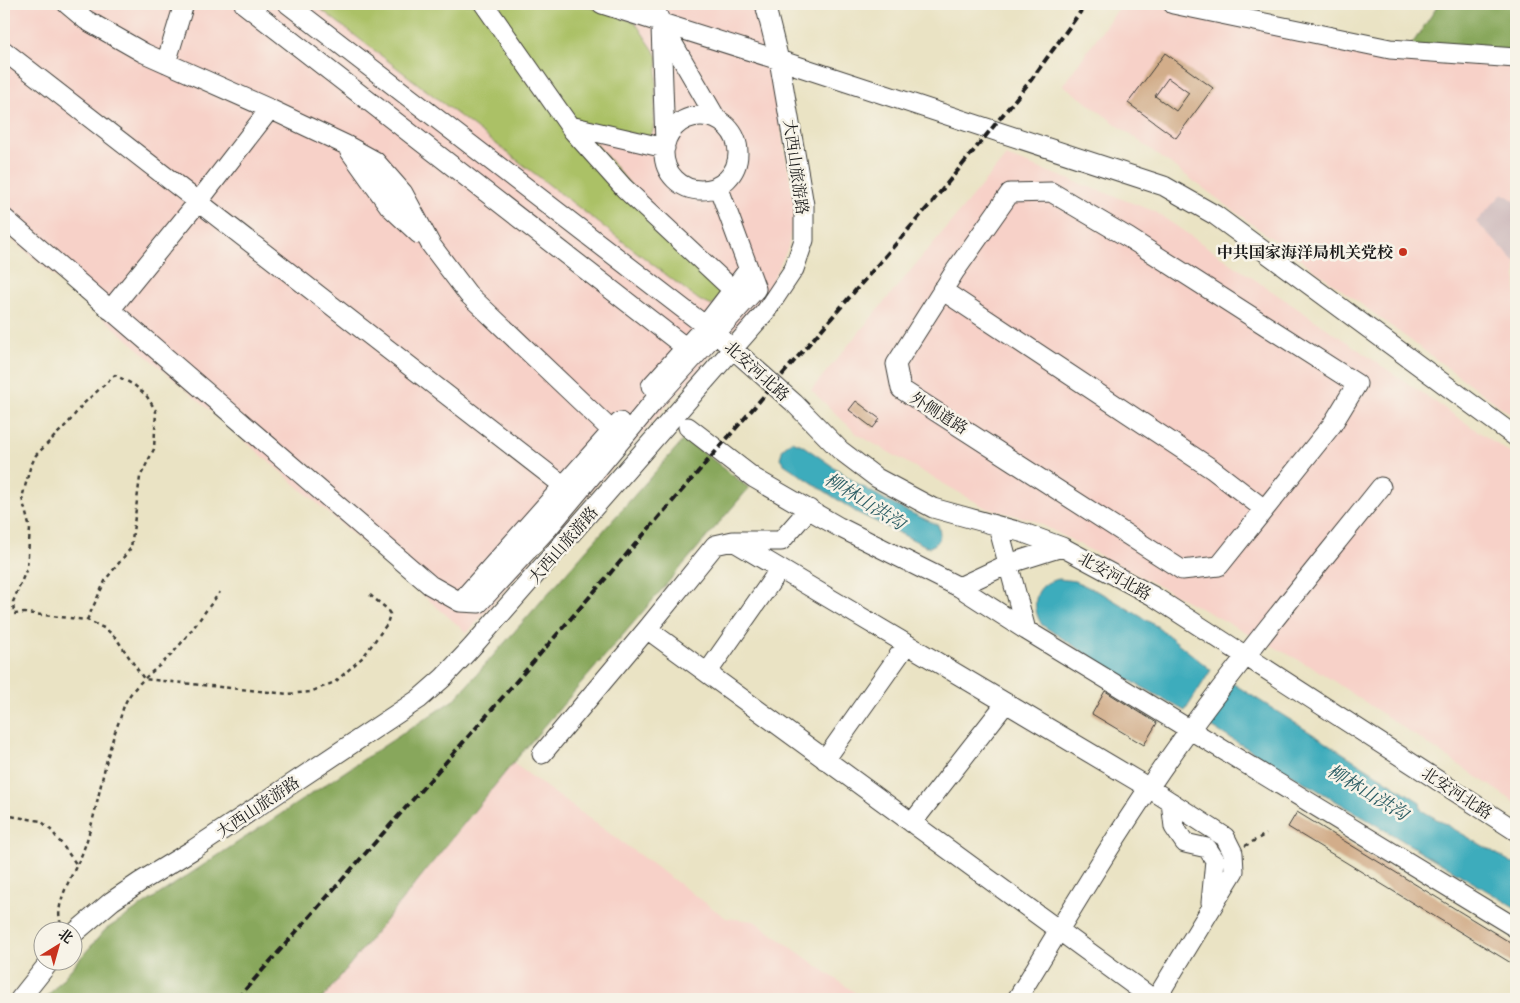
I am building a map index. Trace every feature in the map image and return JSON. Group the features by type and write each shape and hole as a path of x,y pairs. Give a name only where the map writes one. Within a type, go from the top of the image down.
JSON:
{"street":[{"path":"67,4 86,20 144,53 346,145 390,206 431,245 468,294 612,431"},
{"path":"166,63 184,4"},
{"path":"244,4 685,347"},
{"name":"北安河北路","path":"288,4 710,330 794,404 840,450 877,478 933,508 998,526 1062,547 1153,596 1516,831"},
{"path":"484,4 570,126 624,188 733,290"},
{"path":"602,4 1164,186 1215,215 1516,437"},
{"path":"653,4 661,23 716,118"},
{"name":"大西山旅游路","path":"82,926 112,901 411,705 443,678 485,633 766,311 794,269 804,240 804,205 779,60 765,4"},
{"path":"1173,4 1390,49 1516,58"},
{"path":"661,23 664,155 667,166 673,177 682,185 706,190 718,186 728,179 735,170 738,152 734,134 716,118 703,115 679,122 670,131 665,145"},
{"path":"4,51 564,486"},
{"path":"110,310 198,202 270,109"},
{"path":"570,126 665,145"},
{"path":"460,602 685,347 710,330 756,289 718,186"},
{"name":"外侧道路","path":"1051,192 1129,238 1357,384 1332,425 1264,509 1219,566 1182,570 901,389 896,364 942,290 1010,193 1051,192"},
{"path":"4,218 430,585 460,602 479,603 549,527 710,330 733,290 748,270"},
{"path":"942,290 1212,469 1264,509"},
{"path":"653,402 669,414"},
{"path":"688,428 754,478 839,527 959,587 1026,630 1516,928"},
{"path":"1017,999 1149,788 1190,729 1245,656 1381,487"},
{"path":"542,754 647,630 715,545 733,541 782,541 809,509"},
{"path":"998,526 1026,630"},
{"path":"647,630 1154,999 1234,872 1232,852 1225,837 1149,788 733,541"},
{"path":"959,587 1008,564 1062,547"},
{"path":"707,673 780,570"},
{"path":"825,760 907,644"},
{"path":"912,823 1006,703"},
{"path":"1172,802 1174,827 1185,843 1207,848 1215,860 1210,910"},
{"path":"20,999 43,970"}],"path":[{"path":"86,620 106,579 131,548 140,477 154,449 156,411 146,395 115,375 82,404 69,422 36,455 30,468 22,498 30,529 27,568 13,602 14,614 25,613 86,620 106,629 116,638 144,680"},
{"path":"59,920 57,916 63,898 94,817 111,740 128,698 187,637 220,592"},
{"path":"144,680 288,694 310,692 335,682 363,657 388,624 390,614 386,608 370,595"},
{"path":"4,815 41,821 52,831 77,865"},
{"path":"1232,852 1266,834"}],"shaded area":[{"path":"4,4 756,4 765,36 795,209 788,248 766,293 467,633 4,232"},
{"name":"中共国家海洋局机关党校","path":"1121,4 1153,4 1417,62 1516,65 1516,418 1063,85"},
{"path":"1006,156 1154,211 1516,457 1516,803 1314,668 1033,520 986,508 857,434 811,390"},
{"path":"1503,193 1516,202 1516,262 1476,222"},
{"path":"513,763 726,918 754,921 864,999 322,999"}],"green space":[{"path":"314,4 478,4 720,291 719,298 712,306 699,300"},
{"path":"491,4 580,4 635,22 658,57 653,131 648,137 577,122"},
{"path":"1439,4 1516,4 1516,56 1402,59"},
{"path":"685,438 749,488 513,763 322,999 45,999 70,970 82,970 82,956 105,930 455,699"}],"water":[{"name":"柳林山洪沟","path":"792,441 802,445 858,484 896,506 938,525 940,536 937,542 928,547 856,512 784,464 780,458 783,448"},
{"path":"1059,579 1075,581 1105,595 1158,627 1211,670 1185,711 1108,668 1042,625 1036,610 1039,590 1051,581"},
{"name":"柳林山洪沟","path":"1232,683 1420,802 1421,810 1516,865 1516,908 1208,725"}],"building":[{"path":"1165,53 1213,88 1176,138 1128,103","holes":["1168,78 1189,93 1176,111 1155,96"]},
{"path":"856,401 880,419 873,428 849,410"},
{"path":"1105,691 1157,723 1144,745 1092,714"},
{"path":"1297,812 1516,946 1516,966 1288,827"}],"railway":[{"path":"237,999 475,729 933,201 1031,80 1086,4"}],"place":[{"name":"中共国家海洋局机关党校","path":"1403,252"}]}
